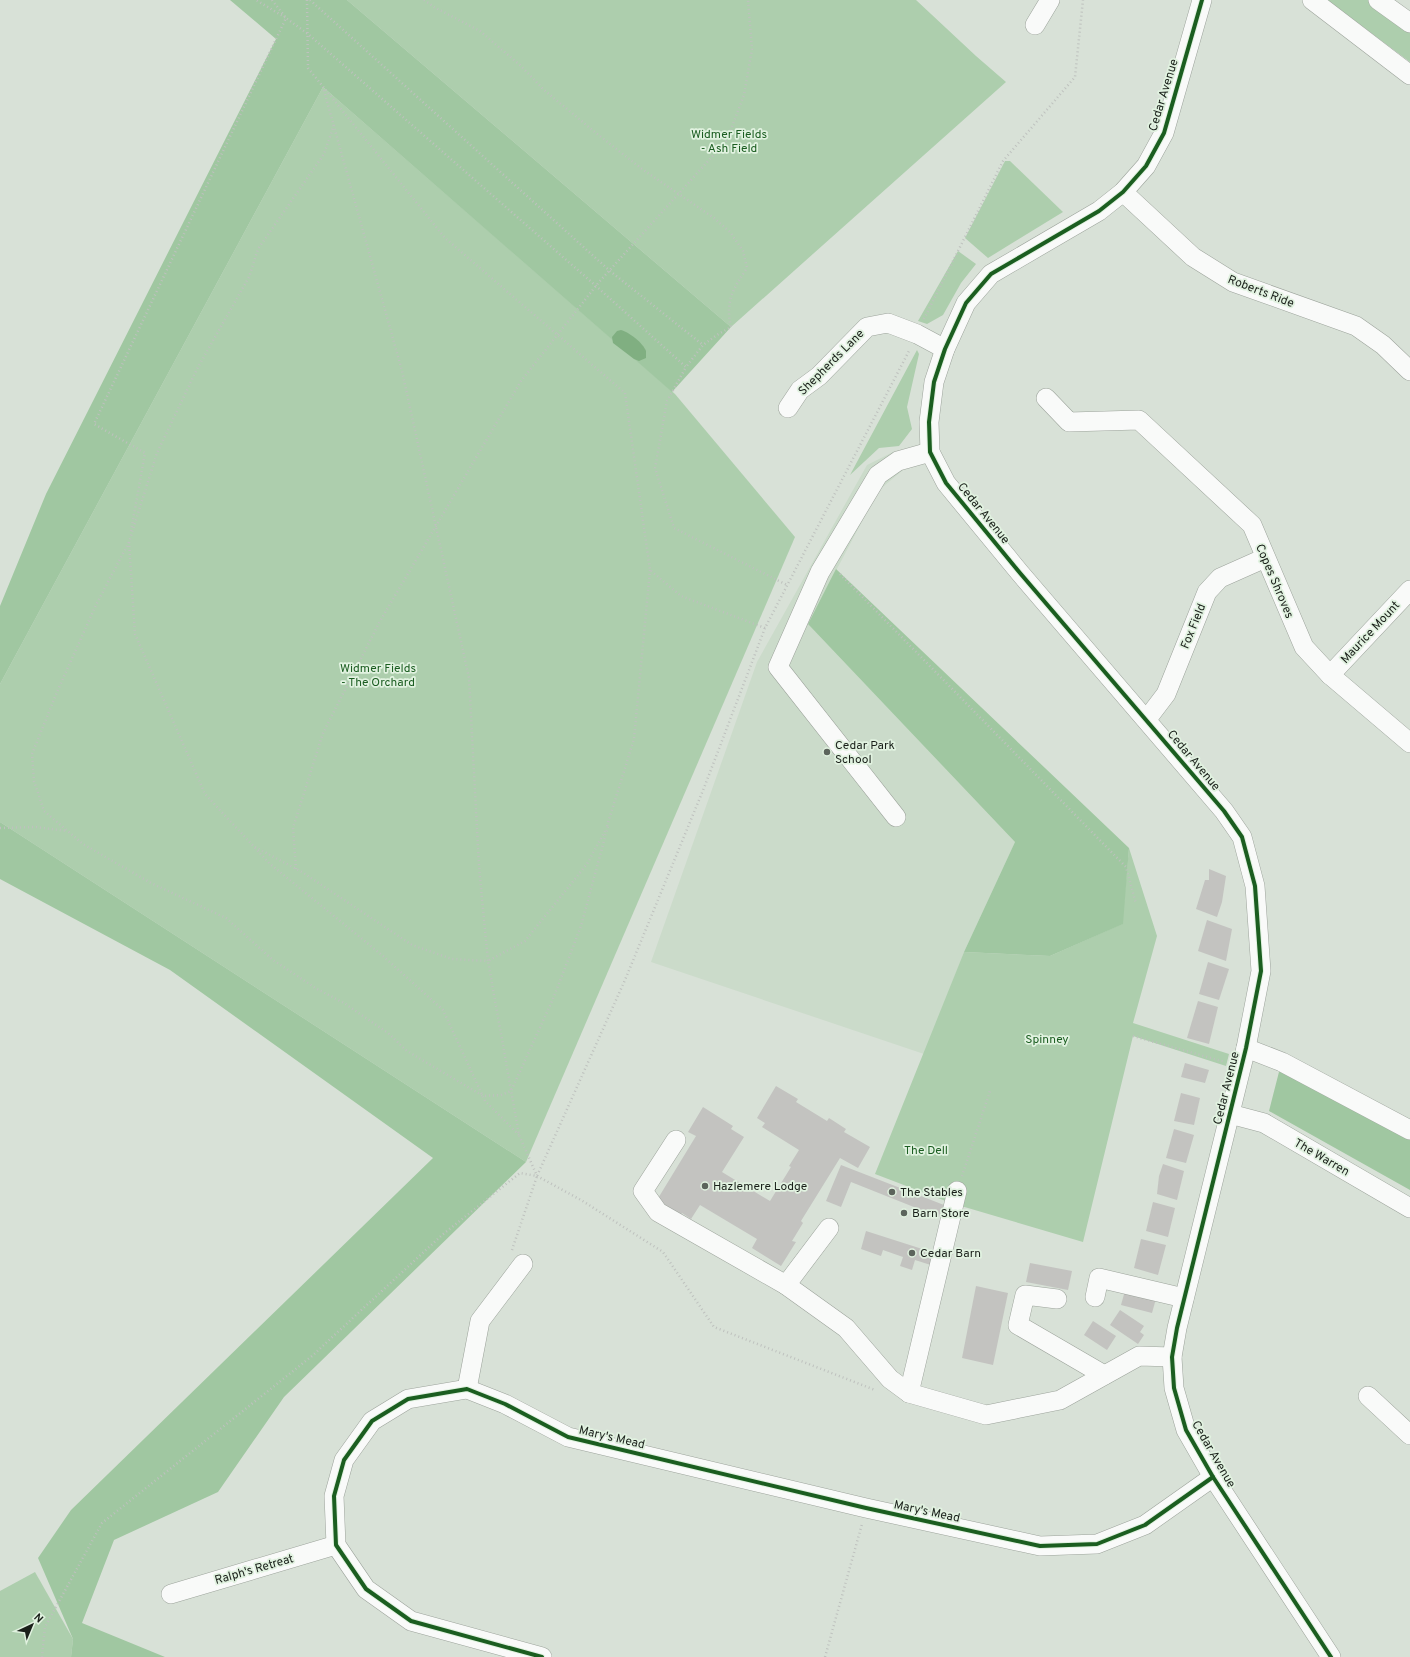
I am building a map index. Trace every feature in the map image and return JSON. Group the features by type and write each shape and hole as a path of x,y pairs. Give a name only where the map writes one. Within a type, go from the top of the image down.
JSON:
{"street":[{"path":"1035,26 1050,0"},
{"name":"Cedar Avenue","path":"1202,0 1164,133 1146,166 1123,192 1099,211 991,274 966,303 945,349 934,382 929,422 930,452 946,483 1020,573 1147,719 1224,811 1242,837 1255,886 1261,971 1246,1048 1177,1328 1172,1357 1174,1388 1186,1430 1324,1655"},
{"path":"1312,0 1410,75"},
{"path":"1378,0 1410,22"},
{"name":"Roberts Ride","path":"1123,192 1193,257 1233,282 1356,326 1383,345 1410,372"},
{"name":"Shepherds Lane","path":"788,408 800,390 819,376 867,327 888,323 917,334 945,349"},
{"name":"Copes Shroves","path":"1046,398 1069,422 1139,420 1252,525 1304,647 1330,675 1410,743"},
{"path":"896,817 778,667 820,572 878,475 898,461 930,452"},
{"name":"Fox Field","path":"1147,719 1166,694 1207,592 1220,578 1265,558"},
{"name":"Maurice Mount","path":"1330,675 1410,590"},
{"path":"1246,1048 1282,1062 1410,1130"},
{"name":"The Warren","path":"1230,1114 1264,1123 1410,1208"},
{"path":"676,1140 643,1191 658,1212 786,1285 846,1328 890,1379 909,1393 986,1415 1060,1400 1139,1356 1172,1357"},
{"path":"909,1393 957,1191"},
{"path":"786,1285 829,1228"},
{"path":"523,1264 480,1321 467,1389 408,1399 372,1421 344,1460 334,1496 336,1545 366,1589 411,1621 542,1657"},
{"path":"1095,1297 1099,1278 1184,1298"},
{"path":"1057,1299 1025,1295 1018,1325 1104,1375"},
{"name":"Mary's Mead","path":"467,1389 505,1404 568,1437 866,1508 1040,1546 1097,1544 1145,1526 1213,1476"},
{"path":"1368,1396 1410,1435"},
{"name":"Ralph's Retreat","path":"171,1594 336,1545"}],"path":[{"path":"256,0 286,18 308,34 596,286 686,367"},
{"path":"272,0 286,18"},
{"path":"307,0 308,68 445,238 625,393 650,570 634,739 608,826 581,926 553,998 511,1091 501,1094 483,1096 407,1052 388,1033 344,1003 317,989 273,960 226,918 151,883 83,844 44,811 34,781 32,754 56,692 96,605 129,542 157,452 198,369 249,277 258,249 324,154 334,125"},
{"path":"310,0 610,271 702,345"},
{"path":"424,0 434,7 480,31 521,66 544,90 596,133 642,169 714,218 730,232 742,251 747,268 731,295 728,313 730,327 702,345 686,367 667,401 655,468 674,528 787,585"},
{"path":"296,869 293,828 323,733 380,623 521,381 556,334 596,286 727,140 744,95 752,49 748,0"},
{"path":"523,1264 512,1250 537,1176 625,980 704,788 765,628 917,334 1004,161 1075,77 1083,0"},
{"path":"286,18 94,424 145,453 129,542 135,634 205,794 270,864 383,956 443,1010 485,1101 519,1135"},
{"path":"323,86 402,371 469,678 479,866 488,961 519,1135 537,1176"},
{"path":"836,569 1126,867 1136,904"},
{"path":"650,570 681,596 765,628"},
{"path":"253,846 296,869 412,945 452,959 488,961 525,941 587,864 608,826"},
{"path":"0,828 36,827 68,831"},
{"path":"1133,1036 1241,1066"},
{"path":"957,1191 990,1091"},
{"path":"42,1657 45,1627 102,1523 312,1356 442,1235 520,1173 537,1176 581,1200 663,1252 714,1327 877,1391"},
{"path":"825,1657 866,1508"}],"shaded area":[{"path":"230,0 347,0 731,327 672,392 323,87 0,684 0,606 46,494 276,39"},
{"path":"621,330 632,335 639,341 646,351 646,358 639,361 634,359 613,343 612,337 617,331"},
{"name":"Cedar Park School","path":"893,452 903,470 878,491 808,624 1015,842 964,952 924,1054 651,962 757,662 867,465"},
{"path":"836,569 1129,848 1123,924 1050,956 964,952 1015,842 808,624"},
{"path":"0,822 526,1162 284,1397 218,1492 114,1540 82,1623 165,1657 71,1657 73,1639 38,1558 71,1510 433,1158 170,970 0,879"},
{"path":"1280,1068 1410,1140 1410,1190 1269,1111"}],"green space":[{"name":"Widmer Fields - Ash Field","path":"347,0 916,0 1006,82 731,327"},
{"path":"1327,0 1369,0 1410,29 1410,62"},
{"name":"Widmer Fields - The Orchard","path":"323,87 675,394 795,537 526,1162 0,822 0,684"},
{"path":"1005,161 1010,161 1063,212 988,258 965,238"},
{"path":"958,251 976,264 961,283 943,315 927,324 918,321"},
{"path":"917,350 919,354 907,407 912,429 899,446 879,448 850,475"},
{"name":"Spinney","path":"1129,848 1157,936 1133,1023 1229,1054 1226,1066 1133,1036 1083,1242 951,1203 875,1174 964,952 1050,956 1122,924"},
{"path":"35,1572 73,1639 71,1657 0,1657 0,1591"}],"building":[{"path":"1209,869 1226,876 1222,902 1217,917 1196,909 1205,880 1209,880"},
{"path":"1207,920 1232,929 1226,961 1198,951"},
{"path":"1208,962 1229,969 1219,1000 1199,994"},
{"path":"1198,1001 1218,1007 1209,1044 1187,1038"},
{"path":"1185,1063 1209,1070 1205,1083 1181,1077"},
{"name":"Hazlemere Lodge","path":"776,1086 798,1099 796,1102 827,1121 829,1118 846,1129 844,1132 870,1147 858,1168 840,1158 801,1221 803,1223 792,1241 796,1242 781,1266 752,1248 757,1239 700,1205 691,1219 682,1213 681,1215 657,1200 696,1136 688,1132 703,1107 733,1126 731,1129 744,1137 722,1172 770,1201 791,1167 789,1166 799,1150 762,1127 765,1123 757,1118"},
{"path":"1181,1093 1200,1098 1194,1125 1174,1121"},
{"path":"1174,1129 1194,1135 1186,1163 1166,1158"},
{"path":"1163,1164 1184,1171 1177,1200 1157,1194 1159,1176"},
{"name":"The Stables","path":"841,1165 944,1205 939,1217 851,1182 841,1207 826,1201"},
{"path":"1153,1202 1175,1208 1168,1237 1146,1231"},
{"name":"Cedar Barn","path":"866,1231 941,1255 937,1267 915,1260 912,1270 900,1266 903,1257 883,1250 881,1256 861,1249"},
{"path":"1141,1239 1166,1245 1158,1275 1134,1268"},
{"path":"1030,1263 1072,1271 1068,1290 1026,1282"},
{"path":"976,1286 1008,1293 993,1365 962,1358"},
{"path":"1126,1287 1157,1295 1152,1313 1121,1305"},
{"path":"1120,1310 1144,1326 1140,1332 1144,1335 1138,1344 1110,1325"},
{"path":"1093,1321 1116,1336 1107,1350 1084,1335"}],"cycle path":[{"path":"1202,0 1164,133 1146,166 1123,192 1099,211 991,274 966,303 945,349 934,382 929,422 930,452 946,483 1020,573 1224,811 1242,837 1255,886 1261,971 1246,1048 1177,1328 1172,1357 1174,1388 1186,1430 1213,1477 1331,1657"},
{"path":"542,1657 411,1621 366,1589 336,1545 334,1496 344,1460 372,1421 408,1399 467,1389 505,1404 568,1437 866,1508 1040,1546 1097,1544 1145,1525 1213,1477"}],"place":[{"name":"Cedar Park School","path":"827,752"},
{"name":"Hazlemere Lodge","path":"705,1186"},
{"name":"The Stables","path":"892,1192"},
{"name":"Barn Store","path":"904,1213"},
{"name":"Cedar Barn","path":"912,1253"}],"park label":[{"name":"The Dell","path":"926,1150"}]}
